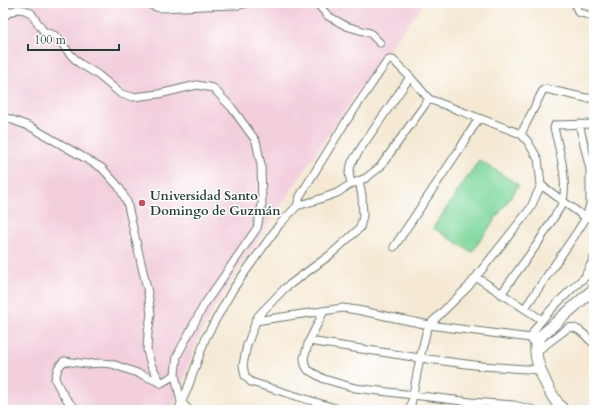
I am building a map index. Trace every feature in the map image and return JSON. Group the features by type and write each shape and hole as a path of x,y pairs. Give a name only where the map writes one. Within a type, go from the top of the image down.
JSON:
{"main road":[{"path":"563,410 552,396 541,370 535,345 542,335 594,288"}],"street":[{"path":"148,3 156,8 163,8 238,5 248,3"},
{"path":"317,3 328,16 346,26 370,33 380,43"},
{"path":"575,3 578,12 594,17"},
{"path":"3,17 18,9 31,13 36,18 44,32 54,35 79,63 97,74 121,94 133,97 159,94 197,85 213,88 232,108 256,141 261,165 262,204 257,228 204,305 177,356 175,375 181,402 189,410"},
{"path":"178,410 206,337 233,289 279,225 297,206 300,196 345,123 389,60 393,60 429,99 521,134 528,142 538,159 541,185 530,209 476,277 468,287 429,325 420,358 410,410"},
{"path":"351,184 349,173 352,162 410,77"},
{"path":"521,134 543,90 546,89 586,98 594,98"},
{"path":"297,206 337,193 351,184 366,178 380,167 429,99"},
{"path":"3,118 31,127 102,168 119,187 127,202 148,293 151,314 147,350 151,365 161,383"},
{"path":"394,247 479,118"},
{"path":"525,308 574,238 586,218 590,204 590,169 579,124"},
{"path":"501,294 538,242 564,201 562,160 554,128 555,126 594,124"},
{"path":"341,410 251,382 244,376 243,365 246,345 258,316 285,288 330,255 360,228 362,216 362,196 359,181"},
{"path":"541,185 586,218"},
{"path":"584,278 594,258"},
{"path":"535,345 534,331 542,320 576,284 594,269"},
{"path":"476,277 542,320"},
{"path":"255,321 342,308 535,345 553,338 572,327 576,328 593,343"},
{"path":"324,311 309,341 304,358 305,365 308,370 324,379 355,388 471,402 514,405 534,410"},
{"path":"309,341 482,366 541,370"},
{"path":"78,410 74,408 65,397 55,379 58,368 64,361 87,364 112,364 161,383"},
{"path":"161,383 175,375"}],"shaded area":[{"name":"Universidad Santo Domingo de Guzmán","path":"3,3 424,3 363,83 241,265 210,315 196,344 172,410 3,410"}],"green space":[{"path":"479,160 519,185 472,252 433,228"}],"place":[{"name":"Universidad Santo Domingo de Guzmán","path":"142,203"}]}
